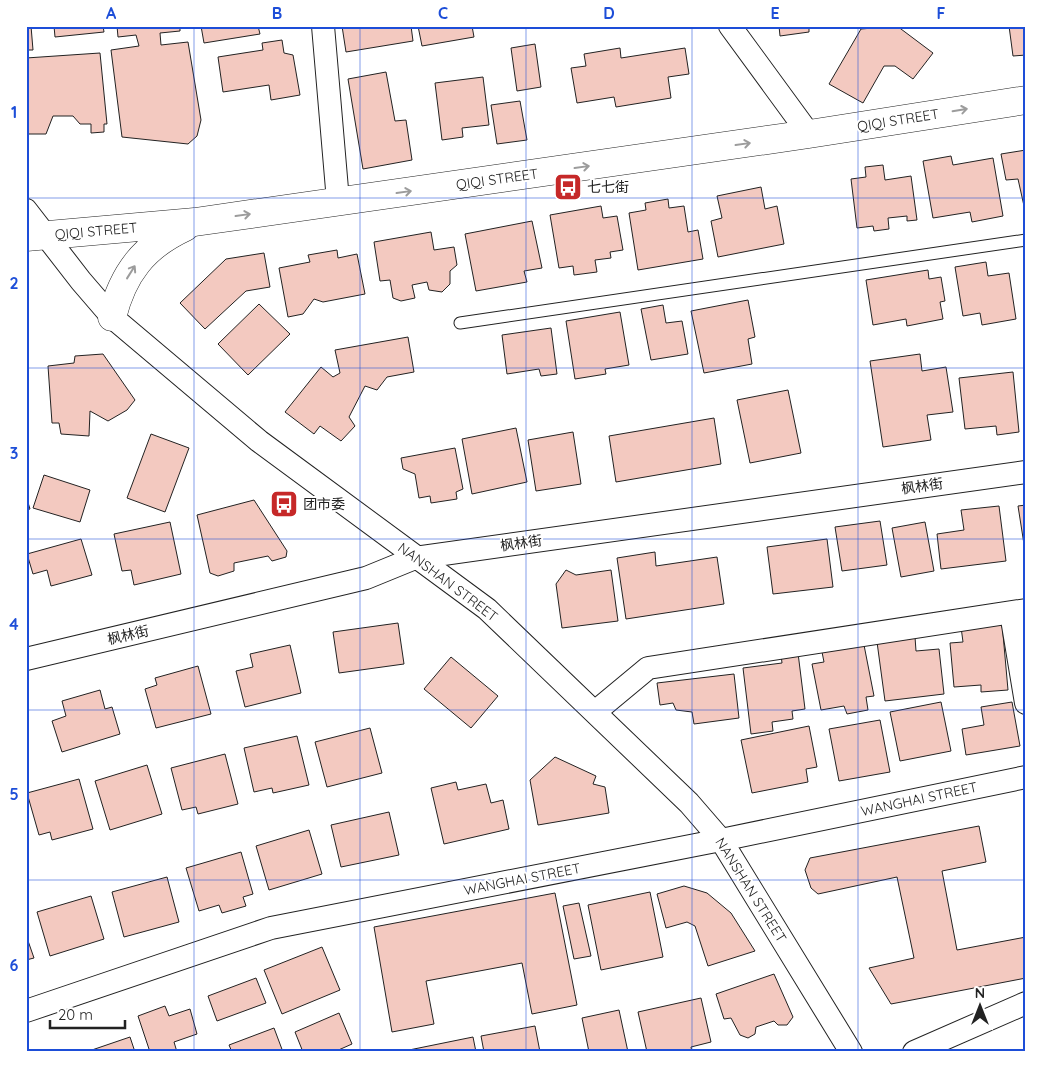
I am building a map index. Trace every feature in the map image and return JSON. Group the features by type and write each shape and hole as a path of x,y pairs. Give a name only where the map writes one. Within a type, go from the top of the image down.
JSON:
{"main road":[{"name":"QIQI STREET","path":"36,236 195,222 809,134 1026,100"},
{"path":"112,317 117,299 129,274 144,253 163,237 195,222"}],"street":[{"path":"323,26 338,202"},
{"path":"730,26 809,134"},
{"name":"NANSHAN STREET","path":"26,210 36,236 112,317 259,441 415,558 487,609 689,803 721,840 851,1052"},
{"name":"枫林街","path":"26,659 366,578 415,558 1026,472"},
{"path":"595,712 648,668 1018,612 1026,703"},
{"name":"WANGHAI STREET","path":"26,1011 271,928 721,840 1026,777"},
{"path":"914,1052 1026,1003"}],"lane":[{"path":"460,323 1026,240"}],"building":[{"path":"26,26 31,26 33,50 26,50"},
{"path":"54,26 103,26 104,32 55,37"},
{"path":"117,26 180,26 180,31 160,33 161,45 188,42 201,120 197,136 188,144 122,137 111,50 139,46 136,35 118,37"},
{"path":"201,26 258,26 260,34 204,43"},
{"path":"342,26 411,26 413,41 346,52"},
{"path":"418,26 472,26 474,37 422,46"},
{"path":"779,26 809,26 809,32 780,36"},
{"path":"897,26 933,53 913,79 895,66 884,66 863,103 829,84 861,29"},
{"path":"1009,26 1026,26 1026,55 1013,56"},
{"path":"282,40 284,53 293,55 300,95 271,100 269,85 223,92 218,57 263,50 262,43"},
{"path":"535,44 541,87 517,91 511,48"},
{"path":"620,48 621,58 685,48 689,74 668,77 671,98 616,107 614,97 577,103 571,68 586,66 584,54"},
{"path":"100,53 107,124 104,124 104,132 91,133 91,124 80,124 73,116 53,116 46,134 29,134 26,132 26,58"},
{"path":"386,72 395,121 406,120 412,160 363,169 348,79"},
{"path":"483,77 489,125 462,128 463,137 442,140 435,83"},
{"path":"520,101 527,140 497,144 491,105"},
{"path":"1026,150 1026,205 1024,206 1018,179 1006,180 1001,154"},
{"path":"951,156 953,165 993,158 1003,216 972,222 970,212 933,218 923,161"},
{"path":"883,165 885,180 911,176 917,220 907,221 907,216 888,218 889,229 874,231 873,226 857,228 851,179 866,177 865,167"},
{"path":"761,187 765,209 777,206 784,244 718,257 711,221 722,218 717,196"},
{"path":"668,199 669,208 684,206 688,232 698,230 703,259 638,270 629,213 646,210 645,203"},
{"path":"601,206 603,218 617,216 623,250 610,252 611,258 595,260 597,272 574,275 573,266 559,268 550,215"},
{"path":"532,221 542,268 524,271 527,282 476,291 465,234"},
{"path":"431,232 434,250 454,247 457,265 450,271 450,284 442,292 429,290 427,282 412,285 415,298 401,301 393,298 390,280 380,281 374,242"},
{"path":"337,250 338,258 357,254 365,294 323,302 314,299 303,314 288,317 279,268 310,262 308,255"},
{"path":"264,253 270,287 246,291 205,329 180,303 226,259"},
{"path":"986,262 988,276 1009,273 1016,319 982,325 980,313 963,316 955,267"},
{"path":"928,270 929,279 941,277 945,301 940,302 943,319 907,326 906,319 873,325 866,280"},
{"path":"748,300 755,337 748,339 752,364 704,373 691,311"},
{"path":"259,304 290,334 248,375 218,344"},
{"path":"663,305 666,323 682,321 688,354 651,360 641,309"},
{"path":"620,312 629,365 605,369 606,374 575,379 566,321"},
{"path":"551,328 557,374 541,376 539,369 507,374 502,335"},
{"path":"408,337 414,372 387,377 377,390 365,386 349,417 355,426 341,441 320,426 314,434 285,412 321,367 333,377 340,373 335,350"},
{"path":"103,354 135,400 127,410 108,421 90,411 89,436 61,434 59,423 52,423 48,366 74,363 75,356"},
{"path":"920,354 922,371 946,367 953,412 927,415 931,440 883,447 870,361"},
{"path":"1013,372 1019,432 997,435 996,426 965,429 959,378"},
{"path":"788,390 801,453 750,463 737,400"},
{"path":"714,418 721,464 616,482 609,436"},
{"path":"516,428 527,482 472,494 462,439"},
{"path":"573,432 581,484 536,491 528,440"},
{"path":"151,434 189,448 165,512 127,498"},
{"path":"455,448 463,489 456,492 457,499 431,503 430,496 419,498 415,474 403,469 401,458"},
{"path":"44,475 90,490 80,522 33,508"},
{"path":"26,496 30,509 26,510"},
{"path":"254,500 287,551 286,557 272,561 268,556 234,563 234,571 218,576 210,573 197,515"},
{"path":"1026,505 1026,557 1018,506"},
{"path":"999,506 1006,561 941,569 937,534 964,530 961,510"},
{"path":"880,521 887,565 842,571 835,527"},
{"path":"170,522 181,574 134,585 131,570 122,571 114,534"},
{"path":"925,522 934,571 901,577 892,528"},
{"path":"81,539 92,575 51,586 47,570 33,574 27,554"},
{"path":"827,539 833,587 773,594 767,547"},
{"path":"655,552 656,566 717,557 724,604 626,619 617,558"},
{"path":"566,570 576,575 611,570 618,621 562,628 556,584"},
{"path":"398,623 404,664 339,673 333,632"},
{"path":"1002,623 1008,690 981,692 981,685 954,687 950,643 963,642 961,627"},
{"path":"915,637 916,651 939,649 944,694 885,701 877,642"},
{"path":"290,645 301,693 245,707 236,671 253,667 250,654"},
{"path":"864,645 874,696 866,697 868,710 847,714 844,706 821,710 812,664 824,662 822,652"},
{"path":"798,653 805,709 792,711 793,719 772,722 773,731 751,734 743,668 782,663 781,655"},
{"path":"451,657 498,696 471,728 424,689"},
{"path":"198,666 211,714 156,728 145,689 157,685 155,678"},
{"path":"734,674 739,718 694,724 692,712 676,710 673,703 660,705 657,683"},
{"path":"100,690 105,709 112,707 120,734 62,752 52,721 66,716 62,701"},
{"path":"941,702 951,751 900,761 890,712"},
{"path":"1012,702 1020,746 966,755 962,729 984,725 981,707"},
{"path":"880,720 890,772 839,781 829,729"},
{"path":"809,726 817,767 806,769 808,782 752,793 741,740"},
{"path":"370,728 382,773 327,787 315,742"},
{"path":"297,736 309,785 273,793 272,788 254,792 244,748"},
{"path":"225,754 238,804 198,814 196,807 182,810 171,768"},
{"path":"555,757 596,776 593,784 605,787 609,813 538,825 530,780"},
{"path":"147,765 162,814 110,830 95,781"},
{"path":"79,779 93,829 52,840 50,832 39,835 27,793"},
{"path":"456,782 458,790 486,784 491,803 503,800 509,829 444,844 431,788"},
{"path":"389,812 399,855 341,867 331,825"},
{"path":"979,826 986,862 942,871 957,950 1026,937 1026,978 891,1004 869,968 914,958 897,877 818,894 811,888 805,870 810,858"},
{"path":"309,830 322,874 269,890 256,846"},
{"path":"241,852 253,894 243,897 246,906 222,913 219,905 199,911 186,868"},
{"path":"167,877 179,922 124,937 112,892"},
{"path":"684,886 707,893 731,913 755,951 708,966 695,926 687,922 666,928 657,894"},
{"path":"650,892 663,957 601,970 588,905"},
{"path":"555,893 577,1005 532,1014 522,963 426,981 434,1024 392,1032 374,927"},
{"path":"91,896 104,939 50,956 37,912"},
{"path":"579,903 591,956 574,959 563,906"},
{"path":"26,935 34,958 26,960"},
{"path":"322,947 340,990 282,1014 264,970"},
{"path":"774,974 793,1017 787,1025 778,1025 774,1021 756,1027 755,1034 748,1038 740,1035 731,1018 724,1019 716,994"},
{"path":"256,978 266,1003 217,1021 208,996"},
{"path":"701,998 711,1042 691,1047 692,1052 647,1052 638,1012"},
{"path":"165,1006 169,1016 190,1009 197,1034 174,1042 177,1052 150,1052 138,1016"},
{"path":"619,1010 628,1052 589,1052 582,1018"},
{"path":"339,1013 352,1044 334,1052 303,1052 295,1032"},
{"path":"535,1026 540,1052 484,1052 481,1036"},
{"path":"274,1028 283,1052 232,1052 229,1045"},
{"path":"130,1037 135,1052 86,1052"},
{"path":"473,1037 476,1052 409,1052 409,1050"}],"place":[{"name":"七七街","path":"568,187"},
{"name":"团市委","path":"284,504"}]}
